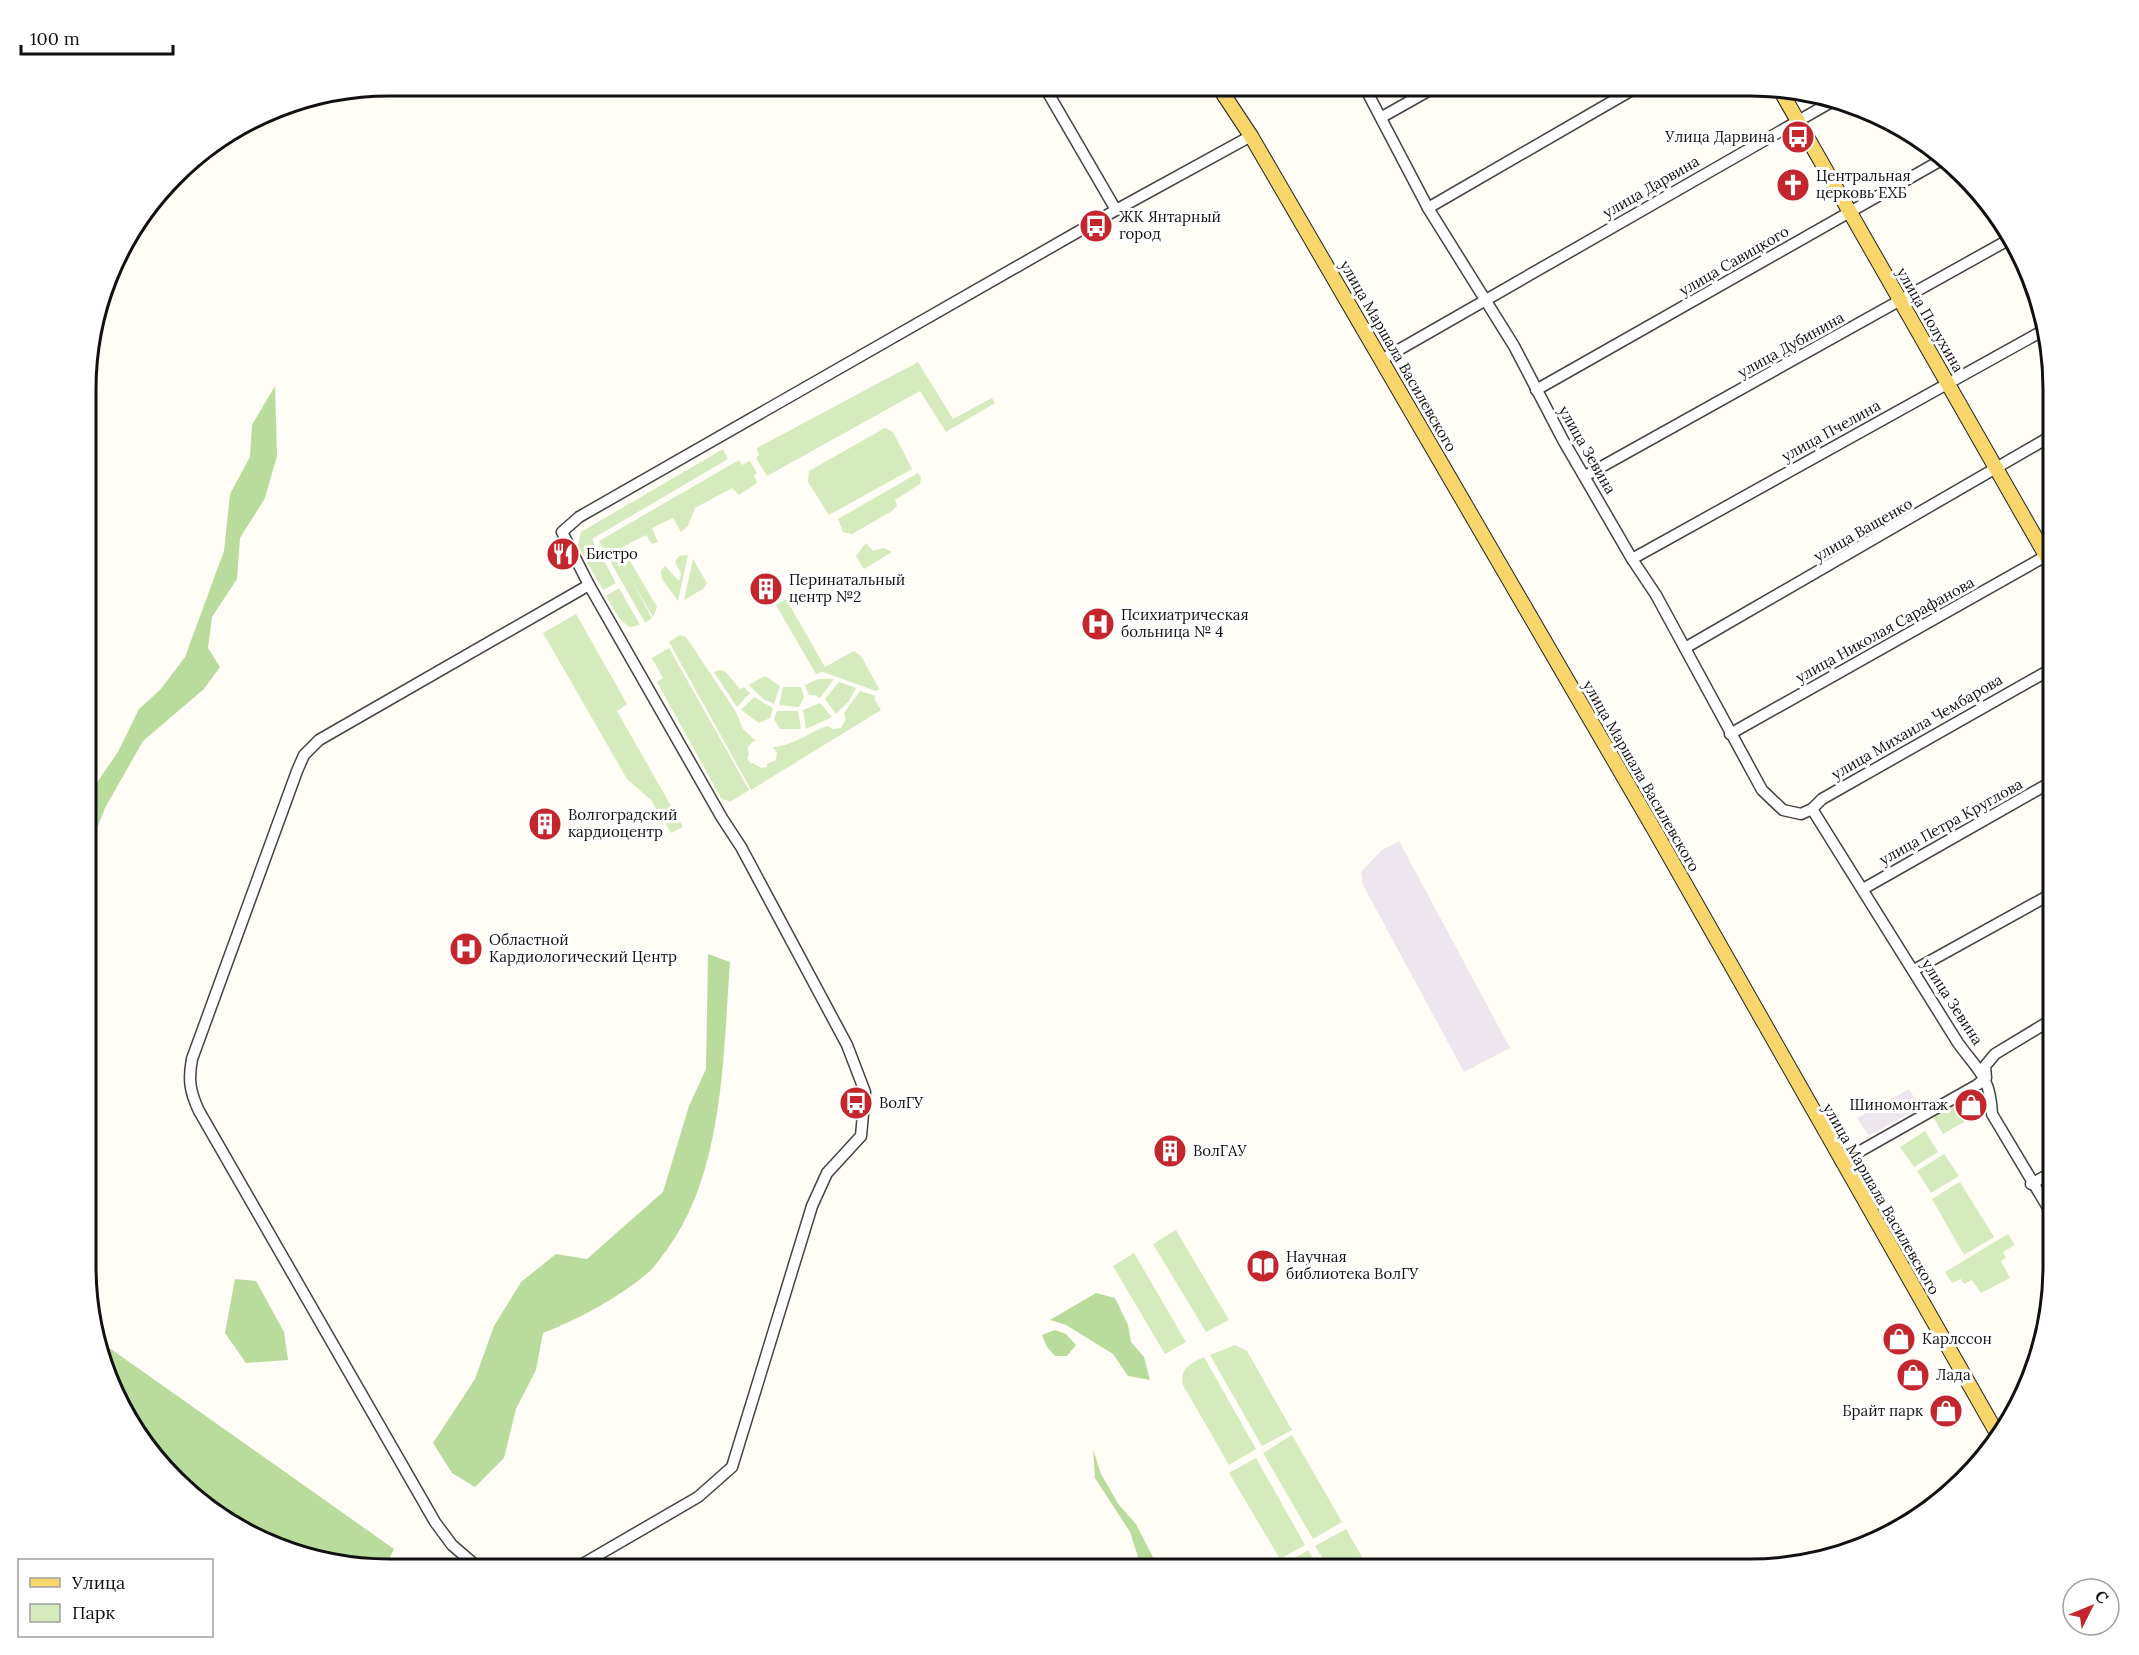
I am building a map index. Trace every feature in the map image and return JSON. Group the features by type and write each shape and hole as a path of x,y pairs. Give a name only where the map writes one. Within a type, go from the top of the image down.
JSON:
{"main road":[{"name":"улица Маршала Василевского","path":"1225,96 1251,136 1655,831 1994,1429"},
{"name":"улица Полухина","path":"1785,99 1947,384 2043,545"}],"street":[{"path":"1050,96 1116,210"},
{"name":"улица Зевина","path":"1370,96 1428,208 1514,346 1536,390 1632,559 1656,595 1730,734 1768,798 1783,810 1799,811"},
{"path":"1382,117 1419,96"},
{"path":"1428,208 1622,96"},
{"name":"улица Дарвина","path":"1381,360 1824,106"},
{"path":"591,1559 698,1497 732,1467 812,1206 827,1173 861,1136 865,1092 847,1045 741,847 589,585 562,532 572,522 1116,210 1251,136"},
{"name":"улица Савицкого","path":"1536,390 1936,163"},
{"name":"улица Дубинина","path":"1585,476 2004,242"},
{"name":"улица Пчелина","path":"1632,559 2037,334"},
{"name":"улица Ващенко","path":"1685,648 2043,441"},
{"name":"улица Николая Сарафанова","path":"1730,734 2043,562"},
{"path":"468,1559 452,1545 435,1522 199,1111 188,1077 192,1059 297,771 311,746 352,719 589,585"},
{"name":"улица Михаила Чембарова","path":"1799,811 1801,814 1812,809 1822,799 2043,674"},
{"name":"улица Петра Круглова","path":"1863,889 2043,787"},
{"name":"улица Зевина","path":"1812,809 1958,1043 1986,1078 1992,1114 2043,1201"},
{"path":"1914,970 2043,899"},
{"path":"1841,1162 1986,1078 1985,1066 1995,1054 2043,1025"},
{"path":"2031,1184 2043,1177"}],"shaded area":[{"path":"1399,841 1510,1048 1464,1072 1363,885 1361,872 1382,850"},
{"path":"1909,1089 1920,1107 1869,1136 1857,1118"}],"green space":[{"path":"918,362 953,419 992,398 995,403 946,432 920,391 767,476 756,458 759,455 757,448"},
{"path":"275,386 277,456 265,498 240,538 237,579 212,617 208,648 220,667 204,689 143,741 105,808 96,831 96,784 118,752 139,709 160,690 185,657 224,551 230,494 250,457 252,425"},
{"path":"885,428 893,432 912,469 829,515 808,482 809,471"},
{"path":"723,449 728,459 592,539 616,583 603,590 578,546 581,532"},
{"path":"739,460 742,465 750,461 757,473 754,475 757,483 739,495 732,488 695,508 688,526 681,532 673,518 652,528 658,542 652,544 646,535 615,551 623,549 657,607 653,617 632,581 652,618 645,623 599,541"},
{"path":"918,473 921,477 920,484 895,500 897,506 892,511 852,534 843,532 838,519"},
{"path":"866,543 873,551 884,548 892,552 864,569 856,556"},
{"path":"688,555 678,601 662,579 661,571 665,566 679,581 681,574 675,562 679,556"},
{"path":"693,559 707,583 703,589 684,600"},
{"path":"619,588 640,625 629,627 619,618 606,596"},
{"path":"786,599 825,667 854,651 861,656 879,689 876,691 823,672 816,674 776,605"},
{"path":"576,614 627,704 617,711 683,827 671,833 651,800 627,779 543,633"},
{"path":"680,635 686,637 736,712 743,729 756,741 748,747 749,756 747,758 751,764 761,768 767,767 767,764 776,760 777,753 773,747 794,742 827,726 833,729 841,728 846,719 844,713 860,691 876,696 874,699 881,710 751,790 669,642"},
{"path":"669,648 749,790 730,802 721,798 657,682 663,678 652,658"},
{"path":"725,671 740,689 744,687 750,693 737,707 714,672"},
{"path":"765,676 780,686 774,704 763,699 749,685"},
{"path":"818,679 834,679 820,698 809,695 805,685"},
{"path":"839,682 856,688 849,701 836,714 825,699"},
{"path":"783,687 801,687 804,697 799,707 779,705"},
{"path":"754,697 773,708 770,718 759,723 741,710"},
{"path":"820,703 832,717 806,729 803,710"},
{"path":"777,711 798,711 801,729 780,729 774,719"},
{"path":"708,954 730,962 722,1074 710,1150 685,1220 666,1251 649,1272 599,1307 543,1333 536,1370 516,1409 504,1458 475,1487 452,1473 433,1443 475,1379 494,1326 521,1282 556,1254 587,1259 663,1192 689,1106 706,1069"},
{"path":"1971,1092 1983,1111 1943,1134 1932,1115"},
{"path":"1925,1131 1938,1152 1914,1167 1900,1147"},
{"path":"1944,1154 1959,1176 1931,1193 1917,1171"},
{"path":"1960,1182 1994,1237 1964,1255 1932,1199"},
{"path":"1176,1230 1229,1320 1206,1332 1153,1244"},
{"path":"2008,1234 2015,1245 2003,1252 2006,1258 2001,1261 2010,1278 1981,1293 1972,1280 1964,1284 1961,1279 1952,1283 1945,1272"},
{"path":"1134,1253 1186,1342 1165,1354 1113,1266"},
{"path":"235,1279 256,1281 284,1332 288,1360 246,1363 225,1333"},
{"path":"1096,1293 1115,1298 1128,1325 1131,1342 1144,1357 1150,1380 1128,1376 1113,1354 1066,1325 1050,1320"},
{"path":"1055,1330 1066,1334 1076,1345 1067,1356 1055,1356 1047,1347 1042,1335"},
{"path":"1235,1345 1247,1351 1292,1430 1262,1446 1210,1355"},
{"path":"108,1347 394,1549 389,1559 350,1556 313,1549 259,1529 210,1499 156,1445 145,1429 126,1396"},
{"path":"1204,1357 1256,1449 1229,1465 1183,1385 1184,1371"},
{"path":"1292,1435 1342,1522 1313,1539 1263,1453"},
{"path":"1093,1449 1101,1474 1119,1505 1136,1524 1154,1559 1139,1559 1130,1532 1095,1478"},
{"path":"1256,1458 1305,1545 1280,1559 1229,1473"},
{"path":"1346,1529 1363,1559 1323,1559 1315,1546"},
{"path":"1308,1550 1313,1559 1293,1559"}],"place":[{"name":"Улица Дарвина","path":"1798,137"},
{"name":"Центральная церковь ЕХБ","path":"1793,185"},
{"name":"ЖК Янтарный город","path":"1096,226"},
{"name":"Бистро","path":"563,554"},
{"name":"Перинатальный центр №2","path":"766,589"},
{"name":"Психиатрическая больница № 4","path":"1098,624"},
{"name":"Волгоградский кардиоцентр","path":"545,824"},
{"name":"Областной Кардиологический Центр","path":"466,949"},
{"name":"ВолГУ","path":"856,1103"},
{"name":"Шиномонтаж","path":"1971,1105"},
{"name":"ВолГАУ","path":"1170,1151"},
{"name":"Научная библиотека ВолГУ","path":"1263,1266"},
{"name":"Карлссон","path":"1899,1339"},
{"name":"Лада","path":"1913,1375"},
{"name":"Брайт парк","path":"1946,1411"}]}
